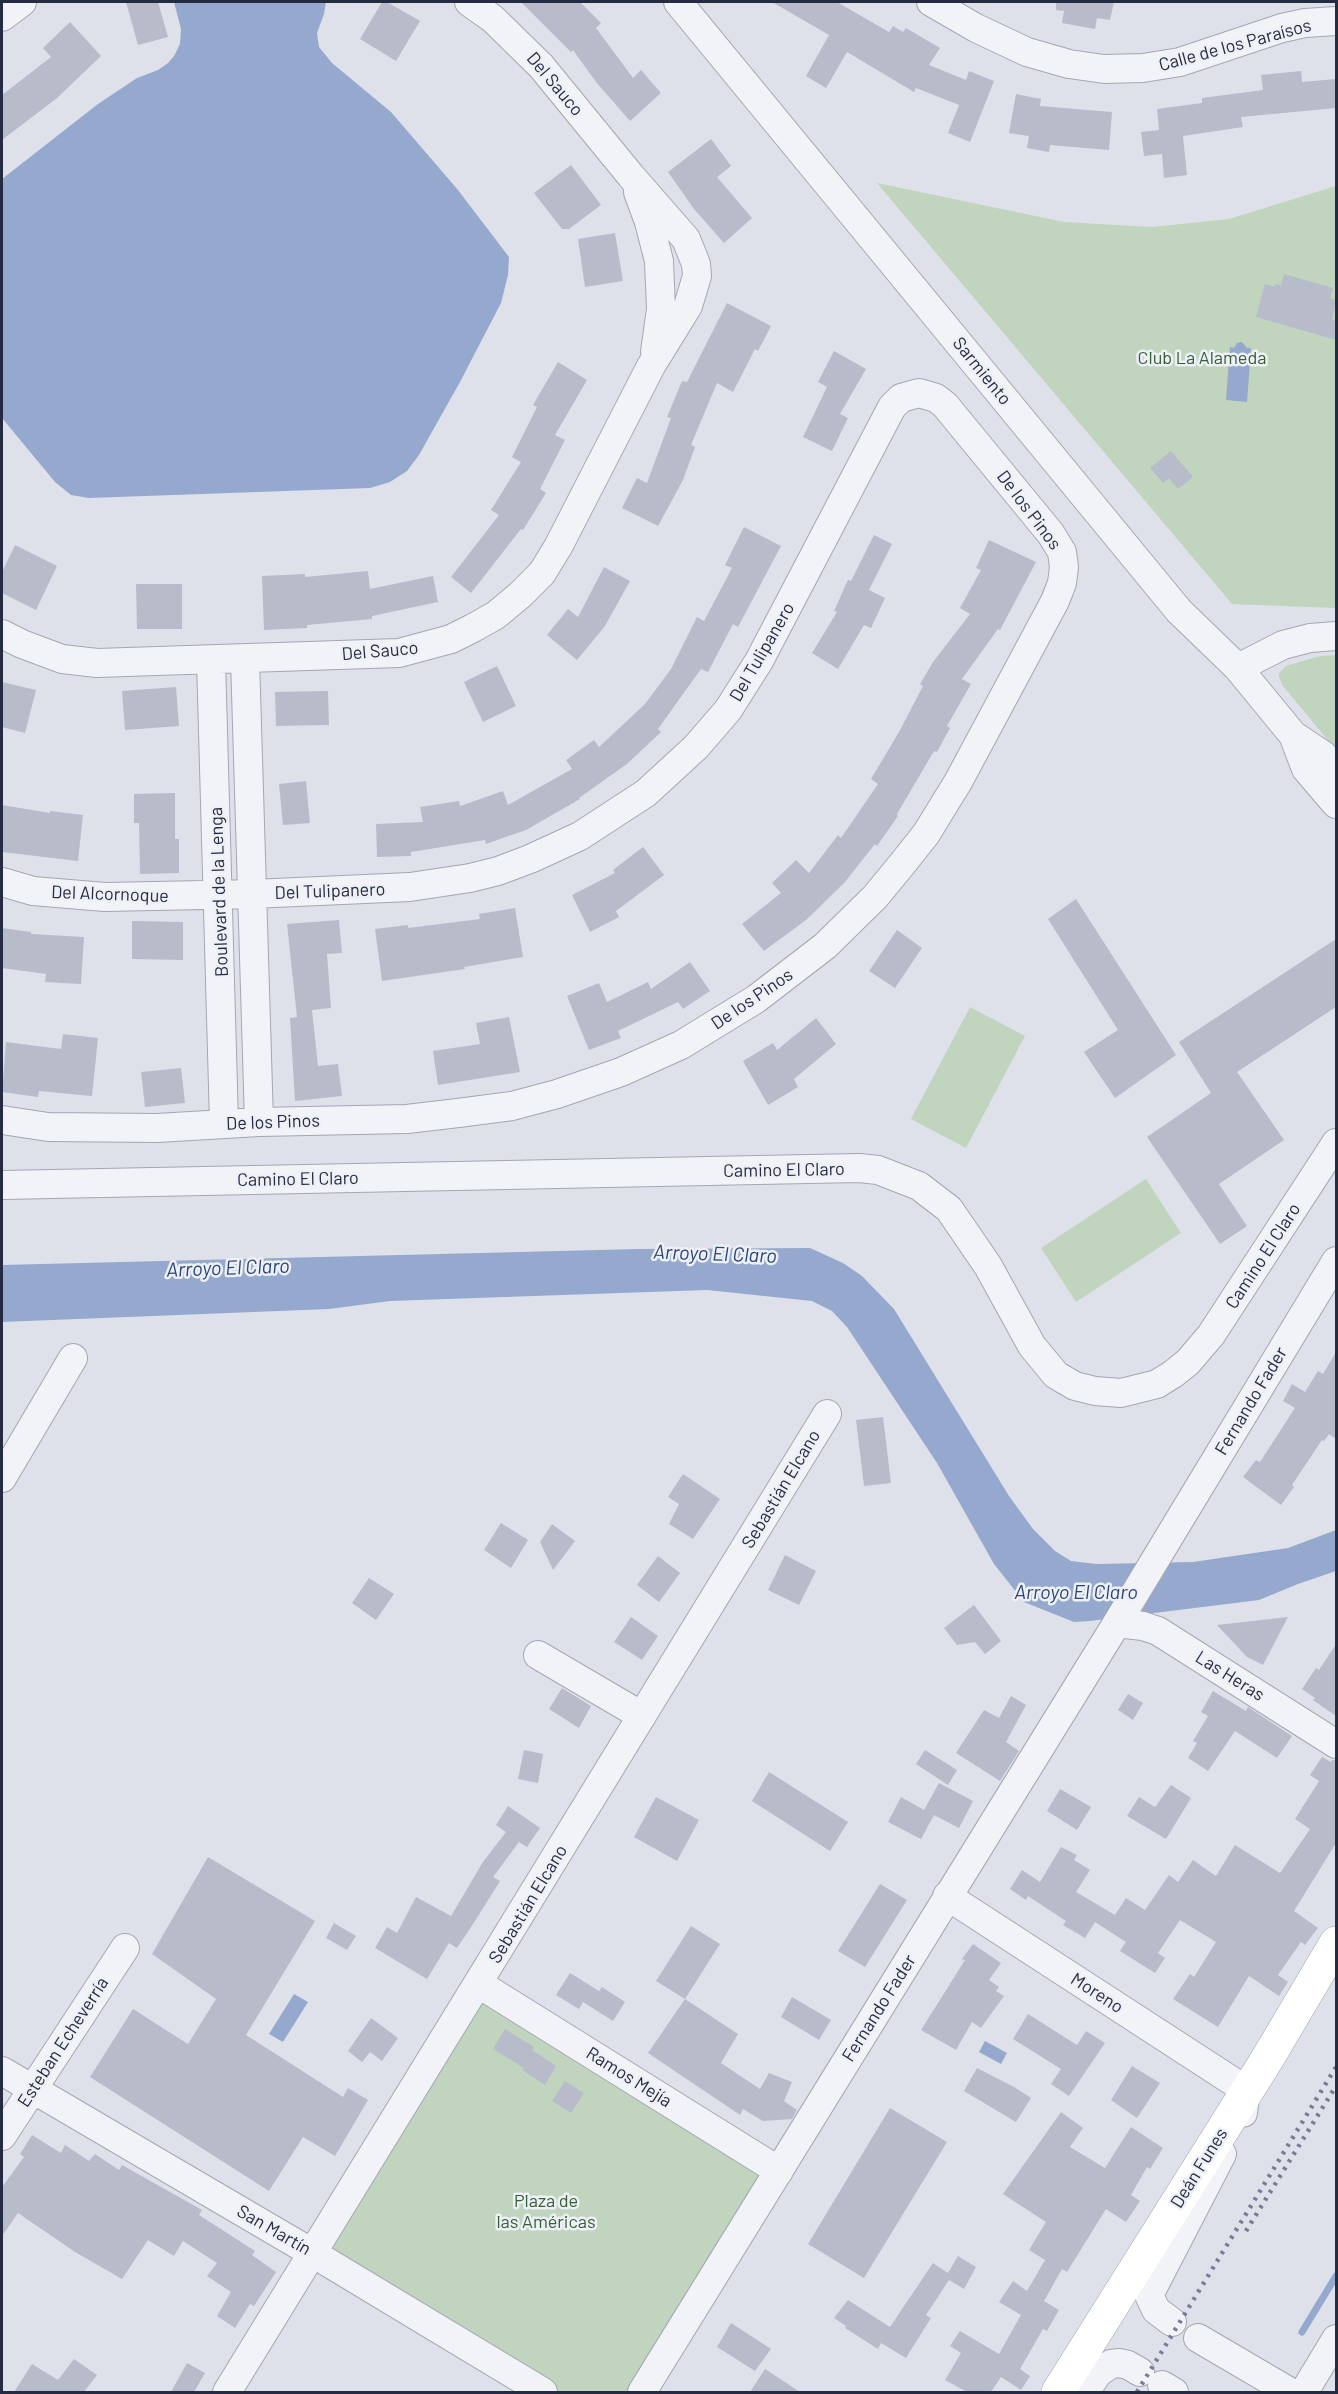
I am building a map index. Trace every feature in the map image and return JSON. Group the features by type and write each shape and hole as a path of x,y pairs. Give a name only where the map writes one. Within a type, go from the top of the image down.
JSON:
{"main road":[{"name":"Deán Funes","path":"1058,2392 1336,1943"}],"street":[{"path":"2,17 22,2"},
{"name":"Del Sauco","path":"2,634 43,652 80,662 119,663 399,653 451,639 496,615 520,595 547,564 651,366 660,327 660,269 656,243 631,176 541,66 493,19 469,2"},
{"name":"Sarmiento","path":"678,2 1179,611 1238,668 1293,735 1323,755 1336,771"},
{"name":"Calle de los Paraísos","path":"931,2 976,28 1027,52 1069,64 1104,69 1143,68 1180,62 1282,28 1336,21"},
{"name":"Del Tulipanero","path":"219,894 410,887 470,878 498,871 557,847 602,823 646,793 696,747 728,710 759,661 892,407 901,398 918,393"},
{"name":"De los Pinos","path":"2,1120 48,1127 157,1128 224,1123 406,1119 491,1109 557,1094 601,1079 681,1045 756,999 825,946 875,897 926,834 958,782 1055,601 1062,583 1064,567 1062,552 1052,534 945,405 936,398 918,393"},
{"path":"1238,668 1283,645 1310,638 1336,636"},
{"name":"Boulevard de la Lenga","path":"245,658 259,1122"},
{"name":"Boulevard de la Lenga","path":"211,660 224,1123"},
{"name":"Sarmiento","path":"1293,735 1306,769 1336,804"},
{"name":"Del Alcornoque","path":"2,882 33,891 62,895 105,897 219,894"},
{"name":"Camino El Claro","path":"2,1185 859,1168 878,1170 919,1186 950,1209 988,1266 1032,1346 1056,1375 1075,1386 1095,1391 1121,1393 1157,1384 1188,1362 1210,1335 1336,1143"},
{"name":"Fernando Fader","path":"642,2392 1117,1623 1336,1261"},
{"path":"2,1478 73,1358"},
{"name":"Sebastián Elcano","path":"227,2392 314,2254 827,1414"},
{"name":"Las Heras","path":"1117,1623 1143,1626 1158,1631 1336,1744"},
{"path":"538,1655 642,1716"},
{"name":"Moreno","path":"948,1896 1246,2090"},
{"name":"Esteban Echeverría","path":"2,2136 125,1948"},
{"name":"Ramos Mejía","path":"479,1984 779,2171"},
{"name":"San Martín","path":"2,2071 314,2254 543,2392"},
{"path":"1172,2322 1156,2310 1149,2295 1243,2114 1246,2090"},
{"path":"1198,2338 1290,2392"},
{"path":"1304,2392 1336,2339"},
{"path":"1085,2392 1098,2373 1111,2364 1119,2363 1128,2365 1159,2383"}],"green space":[{"name":"Club La Alameda","path":"877,183 1064,222 1152,227 1229,219 1336,186 1336,608 1232,604"},
{"path":"1336,655 1336,750 1283,686 1279,673 1286,666 1320,656"},
{"path":"970,1007 1025,1036 966,1148 911,1119"},
{"path":"1146,1179 1181,1233 1076,1302 1041,1248"},
{"name":"Plaza de las Américas","path":"481,2002 487,2002 759,2175 759,2182 631,2392 559,2392 337,2257 330,2248"}],"water":[{"path":"174,2 326,2 317,33 319,47 332,63 391,112 458,190 509,257 508,275 501,303 460,382 419,455 407,471 390,482 370,488 89,498 71,495 55,482 2,418 2,179 98,104 137,78 158,70 168,63 180,44 181,29"},
{"path":"1242,342 1247,348 1251,348 1247,402 1226,400 1230,347 1234,348 1237,343"},
{"name":"Arroyo El Claro","path":"810,1248 843,1263 862,1276 894,1309 1009,1496 1033,1529 1055,1551 1071,1561 1096,1564 1193,1562 1288,1548 1336,1530 1336,1571 1259,1600 1090,1621 1074,1622 1024,1602 994,1564 937,1463 847,1327 832,1311 812,1301 707,1290 390,1301 329,1309 2,1322 2,1265 639,1249"},
{"path":"294,1994 308,2002 283,2042 269,2034"},
{"path":"985,2041 1007,2053 1001,2064 979,2052"}],"building":[{"path":"126,2 158,2 168,37 138,45"},
{"path":"382,2 387,2 420,21 396,61 360,39"},
{"path":"521,2 580,2 601,23 596,28 633,78 641,70 661,93 630,121 596,82 573,50 571,52"},
{"path":"772,2 837,2 889,32 893,26 903,32 906,28 940,48 929,65 966,80 969,71 994,81 970,142 948,133 959,105 916,88 914,92 847,52 826,88 806,76 829,35"},
{"path":"1056,2 1114,2 1110,20 1097,18 1095,29 1062,23 1064,11 1056,10"},
{"path":"70,22 101,56 57,98 2,140 2,95 51,57 43,48"},
{"path":"1301,71 1302,82 1336,79 1336,108 1241,117 1243,127 1183,136 1187,175 1164,178 1162,154 1144,156 1141,132 1159,130 1157,109 1202,103 1202,98 1263,90 1261,75"},
{"path":"1016,94 1041,99 1040,106 1112,112 1109,150 1050,145 1049,152 1027,148 1029,136 1009,133"},
{"path":"711,139 731,166 717,177 752,218 724,243 694,209 668,172"},
{"path":"571,165 601,205 569,229 562,229 534,193"},
{"path":"615,233 623,281 585,287 578,239"},
{"path":"1284,274 1333,288 1330,298 1336,300 1332,320 1336,321 1336,340 1256,317 1265,284 1275,287 1275,284 1281,285"},
{"path":"727,303 771,326 758,351 755,349 733,392 717,383 691,445 695,447 683,480 658,526 622,508 637,478 647,483 671,418 667,417 682,381 687,382"},
{"path":"834,351 866,369 840,414 848,418 832,451 803,437 827,387 818,382"},
{"path":"558,362 587,380 555,435 565,440 540,489 546,493 523,530 521,529 471,593 451,577 499,515 491,510 521,462 512,457 537,407 533,405"},
{"path":"1171,451 1193,477 1178,489 1169,478 1163,483 1150,468"},
{"path":"744,527 781,546 738,627 733,624 708,672 701,669 658,729 661,732 627,764 580,799 526,830 486,844 485,840 411,852 411,856 377,857 376,824 423,822 420,807 459,801 460,806 503,791 508,805 572,769 566,760 594,740 599,747 645,704 671,669 697,617 704,621 732,568 725,565"},
{"path":"874,535 892,544 869,590 885,598 871,628 864,625 838,669 812,653 837,612 834,611 848,580 851,581"},
{"path":"989,540 1036,562 1000,630 998,629 962,679 971,684 947,726 950,728 937,752 934,751 897,814 898,816 877,846 875,844 845,882 806,920 764,951 742,924 781,893 772,883 796,860 809,873 838,835 841,838 878,784 871,779 923,686 920,684 933,662 970,614 960,608 981,570 976,568"},
{"path":"15,545 57,566 36,610 2,593 2,572"},
{"path":"604,567 630,581 605,626 577,660 547,635 568,609 578,617"},
{"path":"368,571 370,589 433,576 438,602 372,616 372,619 307,625 307,628 264,630 262,576 305,574 305,577"},
{"path":"136,584 182,584 182,629 137,629"},
{"path":"497,666 516,706 483,722 464,682"},
{"path":"2,682 36,690 25,733 2,727"},
{"path":"176,687 179,726 125,730 122,691"},
{"path":"328,691 329,725 276,726 275,692"},
{"path":"306,781 310,823 283,825 279,784"},
{"path":"175,793 175,839 179,839 179,873 140,874 139,823 134,823 134,794"},
{"path":"2,805 50,813 50,811 83,815 78,861 2,852"},
{"path":"643,847 664,875 616,911 619,917 590,932 572,895 615,873 613,870"},
{"path":"1076,899 1176,1055 1115,1098 1084,1052 1118,1030 1048,919"},
{"path":"515,908 523,957 464,967 465,969 382,981 375,929 408,925 408,928 480,919 479,914"},
{"path":"339,920 342,953 327,954 331,1008 312,1010 318,1066 338,1064 342,1096 295,1101 290,1018 297,1017 287,924"},
{"path":"132,921 183,922 183,960 132,959"},
{"path":"2,928 31,932 31,934 84,937 81,984 45,982 46,974 2,968"},
{"path":"897,930 922,948 895,988 869,971"},
{"path":"1336,939 1336,1007 1237,1072 1284,1140 1219,1184 1247,1226 1220,1244 1147,1137 1211,1093 1179,1042"},
{"path":"690,962 710,991 683,1009 678,1002 618,1031 621,1038 589,1050 567,996 599,983 607,1002 648,982 651,989"},
{"path":"509,1017 520,1072 438,1085 433,1051 480,1044 476,1023"},
{"path":"816,1018 836,1044 794,1079 798,1087 768,1105 743,1061 773,1043 777,1050"},
{"path":"63,1034 98,1038 92,1096 39,1091 38,1097 2,1092 6,1042 61,1049"},
{"path":"181,1068 185,1103 145,1107 141,1072"},
{"path":"1336,1352 1336,1439 1329,1434 1324,1441 1322,1440 1281,1505 1243,1477 1256,1460 1260,1462 1295,1408 1283,1401 1292,1384 1305,1392 1318,1371 1323,1374"},
{"path":"883,1417 891,1483 864,1486 856,1420"},
{"path":"683,1474 720,1499 693,1539 669,1524 679,1504 668,1497"},
{"path":"501,1523 528,1540 511,1568 484,1550"},
{"path":"552,1524 575,1541 553,1570 540,1542"},
{"path":"785,1555 816,1571 799,1605 768,1590"},
{"path":"658,1556 680,1573 659,1602 637,1585"},
{"path":"369,1578 394,1594 376,1620 352,1603"},
{"path":"974,1605 1001,1641 985,1654 975,1642 957,1645 944,1628"},
{"path":"631,1617 658,1636 642,1660 614,1642"},
{"path":"1288,1617 1263,1665 1247,1657 1217,1625"},
{"path":"1336,1644 1336,1716 1302,1689 1316,1668 1319,1670"},
{"path":"562,1688 591,1706 579,1728 549,1709"},
{"path":"1213,1691 1246,1711 1248,1707 1292,1736 1277,1758 1235,1731 1208,1771 1188,1758 1197,1743 1193,1741 1208,1716 1201,1712"},
{"path":"1128,1694 1143,1703 1133,1720 1118,1710"},
{"path":"1011,1696 1026,1705 1006,1742 1019,1751 1000,1781 956,1753 984,1710 999,1718"},
{"path":"524,1750 543,1754 538,1783 518,1779"},
{"path":"925,1750 957,1770 948,1785 916,1764"},
{"path":"1322,1757 1331,1762 1336,1760 1336,1843 1294,1911 1318,1928 1305,1945 1301,1942 1278,1975 1288,1982 1279,1996 1249,1976 1218,2027 1173,1999 1190,1974 1194,1977 1216,1942 1180,1920 1158,1953 1165,1958 1155,1973 1120,1951 1126,1942 1095,1922 1085,1938 1063,1925 1066,1921 1028,1896 1026,1900 1010,1889 1022,1870 1040,1882 1061,1847 1077,1855 1074,1860 1090,1870 1076,1892 1115,1915 1126,1898 1145,1910 1169,1875 1178,1882 1193,1860 1216,1876 1235,1845 1280,1873 1310,1829 1295,1819 1319,1781 1310,1775"},
{"path":"769,1772 848,1822 830,1851 752,1801"},
{"path":"939,1783 973,1801 959,1828 934,1815 921,1839 888,1822 901,1797 924,1810"},
{"path":"1171,1785 1191,1798 1166,1839 1127,1816 1139,1797 1155,1807"},
{"path":"1060,1789 1091,1807 1077,1830 1047,1811"},
{"path":"656,1797 699,1820 677,1861 634,1837"},
{"path":"508,1806 540,1828 527,1847 519,1842 493,1877 500,1881 457,1948 449,1943 427,1979 375,1948 387,1927 397,1933 416,1897 451,1916 483,1862 506,1832 496,1825"},
{"path":"208,1857 315,1921 246,2035 343,2097 348,2088 368,2100 335,2156 303,2137 269,2191 90,2077 133,2009 188,2044 216,1999 152,1954"},
{"path":"880,1884 907,1900 865,1967 838,1951"},
{"path":"334,1923 356,1936 347,1950 326,1938"},
{"path":"691,1926 720,1944 685,1999 656,1981"},
{"path":"973,1944 1001,1963 989,1980 999,1987 996,1991 1004,1996 981,2028 972,2022 956,2050 921,2030"},
{"path":"570,1973 599,1991 602,1987 625,2002 613,2021 583,2002 579,2009 556,1995"},
{"path":"792,1997 831,2020 819,2040 781,2017"},
{"path":"685,1999 738,2034 721,2063 760,2089 769,2073 792,2082 784,2101 797,2110 792,2119 763,2121 743,2109 740,2115 648,2053"},
{"path":"1028,2014 1077,2045 1086,2031 1105,2043 1069,2096 1051,2084 1061,2069 1013,2039"},
{"path":"371,2018 398,2038 382,2061 370,2052 362,2062 348,2051"},
{"path":"505,2029 534,2047 532,2050 556,2066 545,2085 522,2070 524,2068 493,2049"},
{"path":"1132,2066 1160,2083 1137,2118 1111,2100"},
{"path":"977,2068 1031,2098 1016,2122 964,2091"},
{"path":"565,2081 584,2093 571,2113 552,2101"},
{"path":"890,2108 947,2142 864,2278 808,2244"},
{"path":"1061,2112 1083,2128 1070,2147 1105,2168 1131,2127 1163,2148 1150,2169 1147,2167 1131,2195 1140,2201 1126,2222 1106,2209 1067,2272 1062,2269 1044,2301 1059,2310 1047,2331 1043,2329 1020,2369 1030,2376 1021,2390 1001,2377 991,2392 967,2392 945,2380 961,2353 950,2346 960,2331 999,2354 1021,2315 999,2302 1013,2281 1027,2291 1045,2260 1029,2250 1046,2222 1003,2194"},
{"path":"32,2135 61,2153 65,2145 89,2161 95,2154 119,2170 122,2165 202,2210 199,2215 255,2251 252,2255 276,2272 254,2306 250,2304 235,2328 217,2316 231,2292 207,2276 217,2263 183,2241 174,2256 148,2240 122,2279 75,2252 18,2213 2,2236 2,2187 24,2157 20,2154"},
{"path":"958,2256 976,2267 964,2289 949,2280 926,2315 931,2318 906,2358 881,2343 878,2349 845,2328 846,2326 834,2318 848,2300 890,2327 933,2263 948,2273"},
{"path":"731,2323 771,2349 755,2371 717,2347"},
{"path":"74,2359 97,2375 84,2392 14,2392 32,2364 58,2380"},
{"path":"187,2363 205,2373 194,2392 171,2392"},
{"path":"765,2369 800,2392 750,2392"}],"waterway":[{"path":"1302,2332 1336,2276"}],"railway":[{"path":"1137,2392 1336,2067"},
{"path":"1246,2231 1336,2086"}]}
